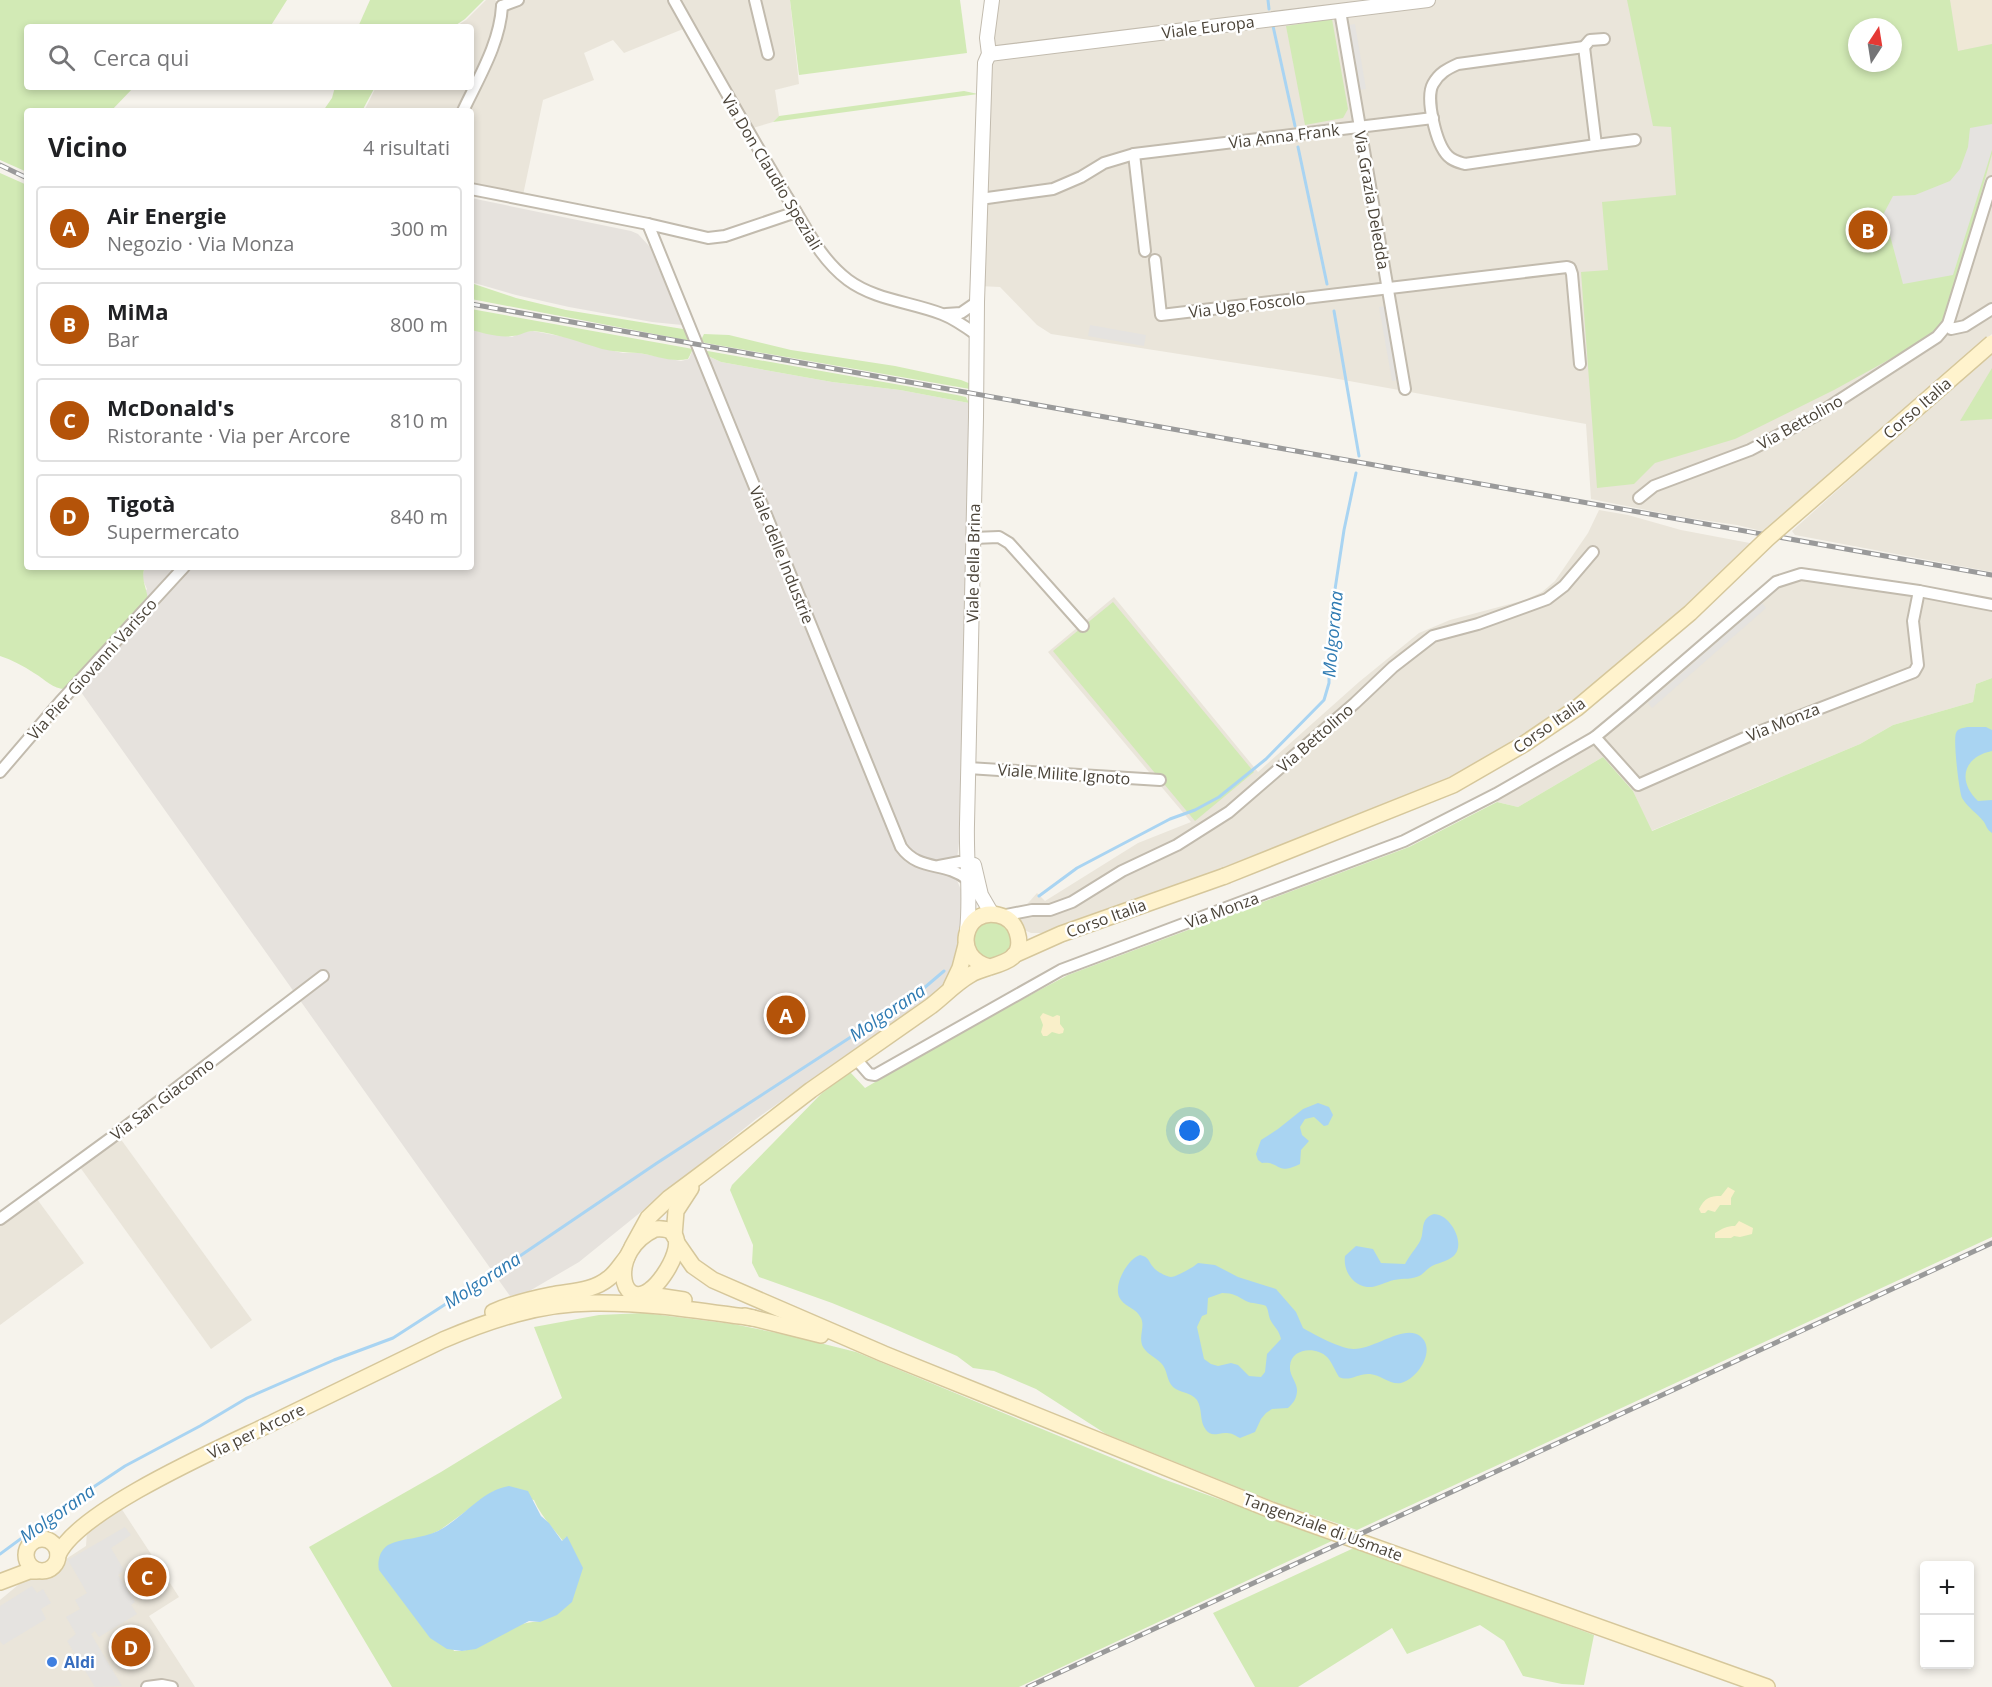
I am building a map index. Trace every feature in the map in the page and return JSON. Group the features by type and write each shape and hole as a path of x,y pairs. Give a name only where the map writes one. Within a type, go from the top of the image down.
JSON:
{"main road":[{"name":"Corso Italia","path":"1014,955 1061,934 1225,876 1453,785 1524,744 1577,708 1690,613 1767,539 1992,343"},
{"path":"702,1174 678,1206 675,1217 677,1251 670,1266 653,1288 638,1293 624,1285 622,1280 629,1252 648,1218 702,1174 946,995 968,976 1003,964 1014,955 1018,942 1017,932 1007,919 997,915 976,919 966,938 960,968 946,995"},
{"path":"1017,932 1061,934"},
{"path":"966,938 972,958 990,967"},
{"path":"443,1340 460,1328 506,1307 599,1285 609,1278 643,1236 655,1229 666,1230 675,1239 693,1266 713,1280 884,1354"},
{"path":"443,1340 503,1318 593,1297 638,1293 681,1299 837,1339 884,1354"},
{"path":"549,1308 592,1303 636,1304 753,1318"},
{"name":"Via per Arcore","path":"58,1555 75,1532 140,1488 443,1340"},
{"name":"Tangenziale di Usmate","path":"884,1354 1271,1510 1767,1687"},
{"name":"Via per Arcore","path":"48,1540 75,1532"},
{"path":"36,1540 48,1540 55,1546 58,1555 51,1568 29,1571 0,1582 20,1562 29,1545 36,1540"},
{"path":"25,1553 29,1565 37,1571"}],"street":[{"path":"474,87 501,22 498,3 518,0"},
{"name":"Via Don Claudio Speziali","path":"674,0 746,130 825,260 854,284 873,293 942,314 977,335"},
{"path":"755,0 768,54"},
{"path":"980,199 985,63 989,54 987,38 992,0"},
{"name":"Viale Europa","path":"989,54 1428,0"},
{"name":"Via Grazia Deledda","path":"1340,11 1405,389"},
{"path":"1604,39 1590,40 1584,47 1458,64 1442,72 1432,86 1429,98 1441,146 1455,162 1464,164 1635,141"},
{"path":"1584,47 1596,145"},
{"path":"464,108 472,90"},
{"name":"Via Anna Frank","path":"980,199 1053,189 1081,177 1104,163 1134,154 1433,118"},
{"path":"1134,154 1146,251"},
{"path":"1992,182 1948,324 1951,328 1965,326 1992,309"},
{"path":"474,190 717,239 796,212"},
{"name":"Viale della Brina","path":"980,199 966,863 972,881 997,915"},
{"name":"Viale delle Industrie","path":"648,224 901,847 908,857 920,863 959,873 972,881"},
{"name":"Via Ugo Foscolo","path":"1155,260 1161,315 1388,289"},
{"path":"1388,289 1562,267 1570,268 1580,364"},
{"path":"942,314 961,313 977,302"},
{"name":"Via Bettolino","path":"1639,498 1654,486 1750,450 1815,416 1937,337 1948,324"},
{"path":"973,538 999,537 1010,543 1083,626"},
{"name":"Via Bettolino","path":"997,915 1050,910 1072,902 1094,887 1177,845 1229,812 1393,667 1433,636 1478,624 1547,599 1564,586 1593,552"},
{"name":"Via Pier Giovanni Varisco","path":"0,772 60,702 181,570"},
{"name":"Via Monza","path":"856,1059 869,1074 875,1075 1061,970 1404,841 1496,794 1595,737 1776,582 1801,574 1919,591 1992,605"},
{"name":"Via Monza","path":"1595,737 1638,785 1756,733 1914,672 1918,665 1913,621 1919,591"},
{"name":"Viale Milite Ignoto","path":"968,768 1160,780"},
{"name":"Viale della Brina","path":"966,938 972,881 967,824"},
{"name":"Viale delle Industrie","path":"936,867 966,863"},
{"path":"1017,932 1020,918 1026,911"},
{"name":"Via San Giacomo","path":"0,1219 115,1135 322,976"},
{"path":"147,1687 162,1685 172,1687"}],"shaded area":[{"path":"486,0 495,0 502,6 518,0 790,0 799,84 775,90 779,116 773,122 746,130 688,27 624,53 613,40 584,53 594,80 543,100 522,200 474,190 474,108 366,108 374,90 474,90 474,24 460,24"},
{"path":"992,0 1992,0 1992,334 1770,533 1591,499 1586,424 1327,377 1051,334 1037,325 1000,287 978,286"},
{"path":"1950,0 1992,0 1992,44 1958,51"},
{"path":"1355,24 1366,89 1360,90 1349,25"},
{"path":"1992,124 1992,150 1953,275 1903,284 1884,213 1893,196 1915,195 1950,181 1960,169 1968,147 1970,128"},
{"path":"474,199 638,234 650,247 682,325 569,307 474,283"},
{"path":"1386,306 1399,380 1392,381 1379,307"},
{"path":"1090,325 1146,335 1144,346 1088,336"},
{"path":"474,331 512,337 533,331 570,338 623,353 639,353 681,361 689,359 693,349 702,350 708,356 721,362 969,403 959,843 955,876 962,892 963,902 959,953 947,983 921,1006 843,1057 756,1119 579,1262 526,1293 510,1296 76,685 147,589 142,578 144,570 474,570"},
{"path":"1992,352 1992,572 1795,535 1792,531"},
{"path":"1599,510 1628,515 1681,530 1755,544 1602,679 1549,719 1453,779 1254,857 1055,930 1031,933 1020,928 1015,918 1037,893 1045,901 1138,843 1191,822 1048,652 1114,597 1258,772 1359,682 1419,633 1450,620 1525,600 1542,592 1555,581 1588,533"},
{"path":"1801,574 1992,605 1992,678 1976,684 1973,702 1893,725 1860,744 1651,831 1633,791 1603,757 1518,807 1497,802 1496,794 1585,743 1776,582"},
{"path":"1762,603 1766,608 1652,708 1648,703"},
{"path":"117,1134 252,1320 211,1349 77,1163"},
{"path":"34,1195 84,1263 0,1325 0,1219"},
{"path":"121,1508 179,1597 149,1616 195,1687 0,1687 0,1600 53,1556 66,1559 86,1546 87,1532"},
{"path":"125,1527 131,1535 111,1548 124,1570 118,1575 135,1602 131,1605 137,1614 99,1637 95,1631 91,1634 122,1686 95,1687 67,1641 76,1634 66,1617 80,1609 75,1600 87,1593 68,1560"},
{"path":"32,1586 37,1593 43,1589 51,1603 41,1609 46,1619 3,1645 0,1641 0,1606"}],"green space":[{"path":"0,0 287,0 272,24 24,24 24,90 131,90 114,108 24,108 24,171 0,160"},
{"path":"370,0 484,0 458,24 359,24"},
{"path":"790,0 960,0 967,53 799,75"},
{"path":"1627,0 1950,0 1958,51 1992,44 1992,154 1956,284 1943,323 1932,336 1834,390 1735,439 1655,463 1634,484 1597,488 1581,272 1608,270 1602,202 1676,195 1671,127 1653,126"},
{"path":"1332,19 1348,109 1343,118 1305,125 1286,26"},
{"path":"334,90 373,90 364,108 325,108"},
{"path":"964,91 978,94 773,122 779,116"},
{"path":"0,173 24,184 24,570 144,570 143,579 148,600 68,689 54,686 22,666 0,656"},
{"path":"474,284 516,298 566,310 683,329 687,331 691,341 474,300"},
{"path":"474,310 693,349 688,359 675,360 606,350 534,331 515,336 491,335 474,331"},
{"path":"704,334 729,335 791,350 895,366 971,384 970,389 700,342"},
{"path":"702,350 957,395 966,397 969,403 721,362 708,356"},
{"path":"1992,368 1992,419 1960,421"},
{"path":"1113,602 1254,772 1195,821 1053,651"},
{"path":"1992,678 1992,1237 1357,1530 1277,1503 1106,1434 1036,1389 994,1371 973,1368 957,1356 888,1326 759,1277 752,1263 753,1245 730,1190 732,1185 821,1094 850,1072 865,1088 953,1036 1068,975 1409,847 1497,802 1518,807 1603,757 1633,791 1652,831 1860,744 1893,725 1973,702 1976,684"},
{"path":"989,921 1005,927 1011,942 1007,954 990,961 974,951 973,933"},
{"path":"644,1313 733,1324 856,1352 1163,1479 1334,1540 1019,1687 392,1687 309,1547 441,1472 562,1398 534,1327 599,1315","holes":["494,1491 534,1500 543,1516 563,1541 566,1537 540,1622 529,1622 508,1630 477,1647 454,1651 398,1542 423,1538 440,1530"]},
{"path":"1356,1547 1594,1635 1584,1685 1562,1684 1523,1676 1504,1641 1480,1625 1407,1654 1392,1628 1298,1687 1255,1687 1213,1613"}],"sand":[{"path":"1043,1013 1053,1017 1060,1016 1063,1033 1052,1032 1043,1036 1040,1017"},
{"path":"1728,1187 1735,1191 1731,1198 1731,1205 1720,1205 1715,1212 1708,1210 1701,1213 1699,1209 1705,1200 1721,1196"},
{"path":"1739,1221 1753,1228 1752,1234 1715,1238 1715,1233 1729,1226 1735,1226"}],"water":[{"path":"1968,727 1986,727 1992,730 1992,751 1982,754 1969,764 1966,778 1967,786 1978,801 1992,800 1992,833 1962,798 1955,738 1958,730"},
{"path":"1318,1103 1329,1107 1333,1115 1328,1125 1324,1126 1314,1117 1305,1119 1300,1127 1302,1135 1309,1141 1301,1150 1300,1164 1286,1169 1258,1160 1256,1154 1261,1140 1303,1109"},
{"path":"1434,1214 1446,1219 1458,1239 1456,1253 1451,1258 1432,1266 1418,1277 1394,1280 1374,1287 1362,1286 1353,1280 1345,1266 1345,1256 1356,1246 1373,1249 1381,1263 1405,1264 1421,1239 1426,1219"},
{"path":"1140,1255 1146,1257 1157,1271 1171,1277 1185,1272 1198,1263 1215,1265 1238,1277 1276,1289 1296,1312 1303,1328 1328,1341 1354,1349 1398,1335 1413,1333 1425,1342 1426,1356 1414,1376 1397,1383 1370,1374 1350,1378 1339,1377 1329,1359 1322,1353 1311,1350 1299,1352 1291,1360 1291,1373 1297,1392 1288,1408 1272,1409 1261,1419 1255,1432 1240,1438 1229,1433 1211,1434 1204,1427 1197,1400 1192,1395 1173,1387 1163,1366 1143,1348 1141,1318 1137,1312 1123,1303 1118,1295 1122,1274","holes":["1226,1293 1266,1306 1270,1319 1279,1333 1281,1339 1267,1354 1265,1372 1261,1377 1249,1376 1238,1365 1231,1363 1218,1366 1204,1359 1197,1327 1202,1316 1207,1314 1208,1298"]},
{"path":"509,1486 528,1491 541,1516 562,1541 567,1536 583,1568 572,1602 557,1615 540,1622 529,1621 476,1649 462,1651 447,1649 430,1638 379,1570 380,1556 388,1545 438,1531 490,1493"}],"waterway":[{"name":"Molgorana","path":"1268,0 1269,9"},
{"name":"Molgorana","path":"1273,26 1295,126"},
{"name":"Molgorana","path":"1298,147 1327,284"},
{"name":"Molgorana","path":"1334,311 1359,456"},
{"name":"Molgorana","path":"1039,896 1077,868 1170,819 1195,810 1219,797 1266,759 1324,700 1329,683 1329,641 1334,596 1356,473"},
{"name":"Molgorana","path":"0,1554 125,1466 247,1398 334,1360 393,1338 917,994 944,971"}],"railway":[{"path":"0,165 24,177"},
{"path":"474,305 1992,575"},
{"path":"1028,1687 1992,1243"}],"place":[{"name":"MiMa","path":"1868,230"},
{"name":"Air Energie","path":"786,1015"},
{"name":"McDonald's","path":"147,1577"},
{"name":"Tigotà","path":"131,1647"},
{"name":"Aldi","path":"52,1662"}]}
